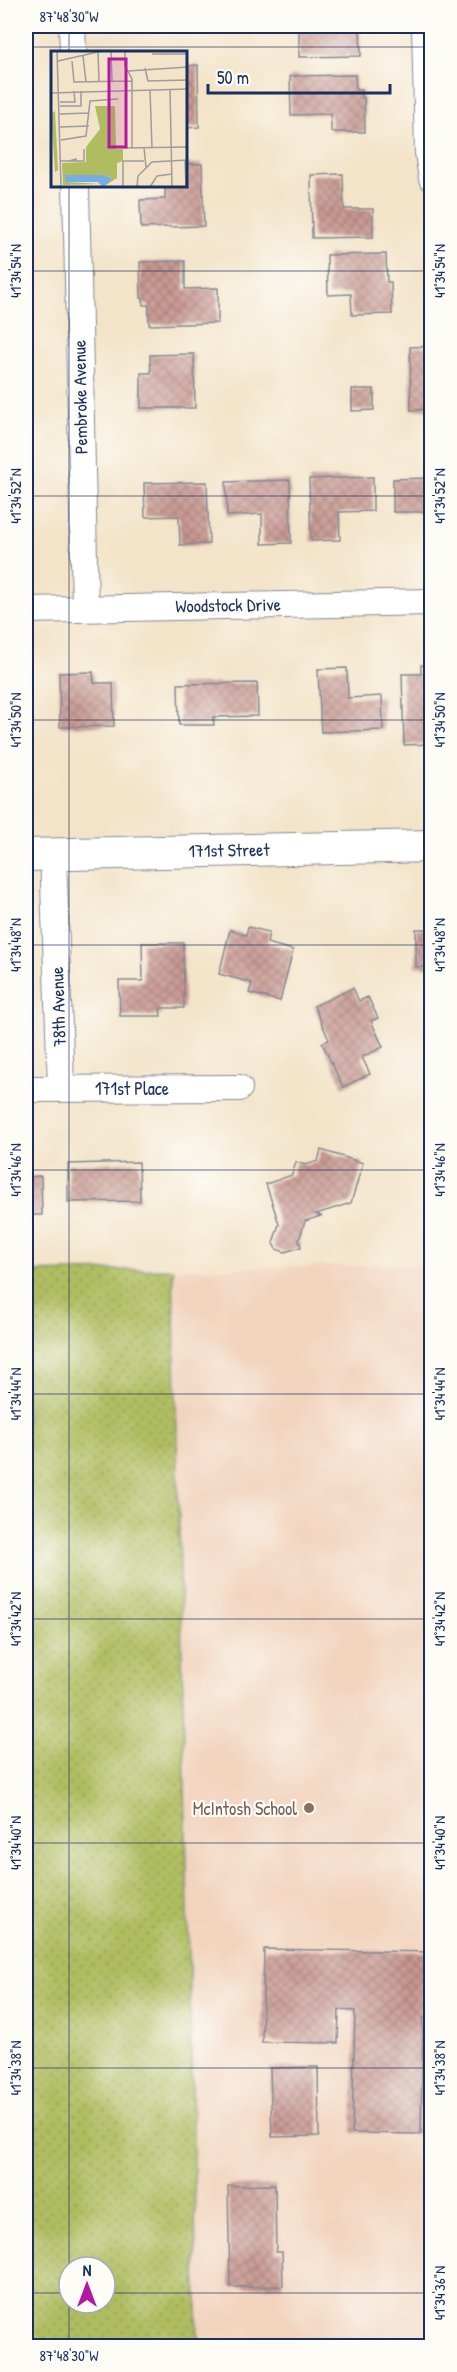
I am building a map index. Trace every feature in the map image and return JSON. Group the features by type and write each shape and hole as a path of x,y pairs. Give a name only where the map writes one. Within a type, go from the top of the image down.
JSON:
{"street":[{"path":"72,26 73,51"},
{"path":"425,26 428,153 432,178"},
{"name":"Pembroke Avenue","path":"76,188 85,608"},
{"name":"Woodstock Drive","path":"26,610 432,602"},
{"name":"171st Street","path":"39,855 432,846"},
{"name":"78th Avenue","path":"39,855 61,1088"},
{"name":"171st Place","path":"26,1089 239,1089"}],"shaded area":[{"name":"McIntosh School","path":"431,1264 431,2346 198,2346 173,1269"}],"green space":[{"path":"173,1269 198,2346 26,2346 26,1272"}],"building":[{"path":"299,26 360,27 361,56 299,57"},
{"path":"198,65 199,127 188,128 188,66"},
{"path":"355,75 356,90 362,90 362,98 364,98 365,132 331,132 331,114 291,115 290,76"},
{"path":"188,164 202,164 204,226 141,228 140,200 165,199 165,188 188,188"},
{"path":"343,174 344,209 373,209 373,237 312,238 311,175"},
{"path":"386,254 387,282 391,282 392,314 352,315 351,294 328,295 327,255"},
{"path":"185,261 185,289 218,288 218,323 149,325 149,305 143,305 143,298 141,298 140,262"},
{"path":"432,346 432,409 411,410 410,347"},
{"path":"194,354 195,408 141,408 141,373 151,373 150,355"},
{"path":"352,389 374,389 374,410 352,411"},
{"path":"373,477 373,511 339,512 340,540 311,541 309,479"},
{"path":"432,478 432,540 429,540 428,512 393,512 393,479"},
{"path":"290,480 291,543 262,544 262,514 227,516 226,482"},
{"path":"207,482 209,544 180,545 179,516 145,517 144,483"},
{"path":"421,665 432,665 432,744 404,745 402,674 421,674"},
{"path":"347,668 348,698 382,696 383,730 321,732 318,669"},
{"path":"93,672 94,683 113,683 114,726 60,727 59,673"},
{"path":"26,679 29,679 30,712 26,712"},
{"path":"257,683 258,716 213,717 214,725 179,725 178,684"},
{"path":"248,927 269,932 267,943 293,950 280,1001 249,993 252,983 219,974 230,930 246,935"},
{"path":"416,929 432,929 432,967 416,967"},
{"path":"142,943 183,943 184,1008 160,1008 161,1016 120,1016 119,981 143,981"},
{"path":"353,988 359,1001 368,997 378,1018 371,1021 383,1047 362,1057 370,1074 343,1087 322,1043 329,1040 314,1006"},
{"path":"321,1150 363,1163 351,1203 316,1214 321,1216 305,1221 299,1240 301,1247 285,1252 276,1249 273,1243 279,1224 266,1184 292,1175 296,1162 306,1165 318,1161"},
{"path":"139,1162 140,1201 68,1202 68,1164"},
{"path":"41,1176 42,1215 26,1215 26,1177"},
{"path":"264,1949 432,1952 432,2019 423,2018 421,2134 352,2133 355,2011 339,2010 338,2043 262,2042"},
{"path":"318,2067 319,2136 272,2137 270,2068"},
{"path":"275,2185 276,2252 282,2252 283,2286 230,2287 228,2186"}],"place":[{"name":"McIntosh School","path":"309,1808"}]}
